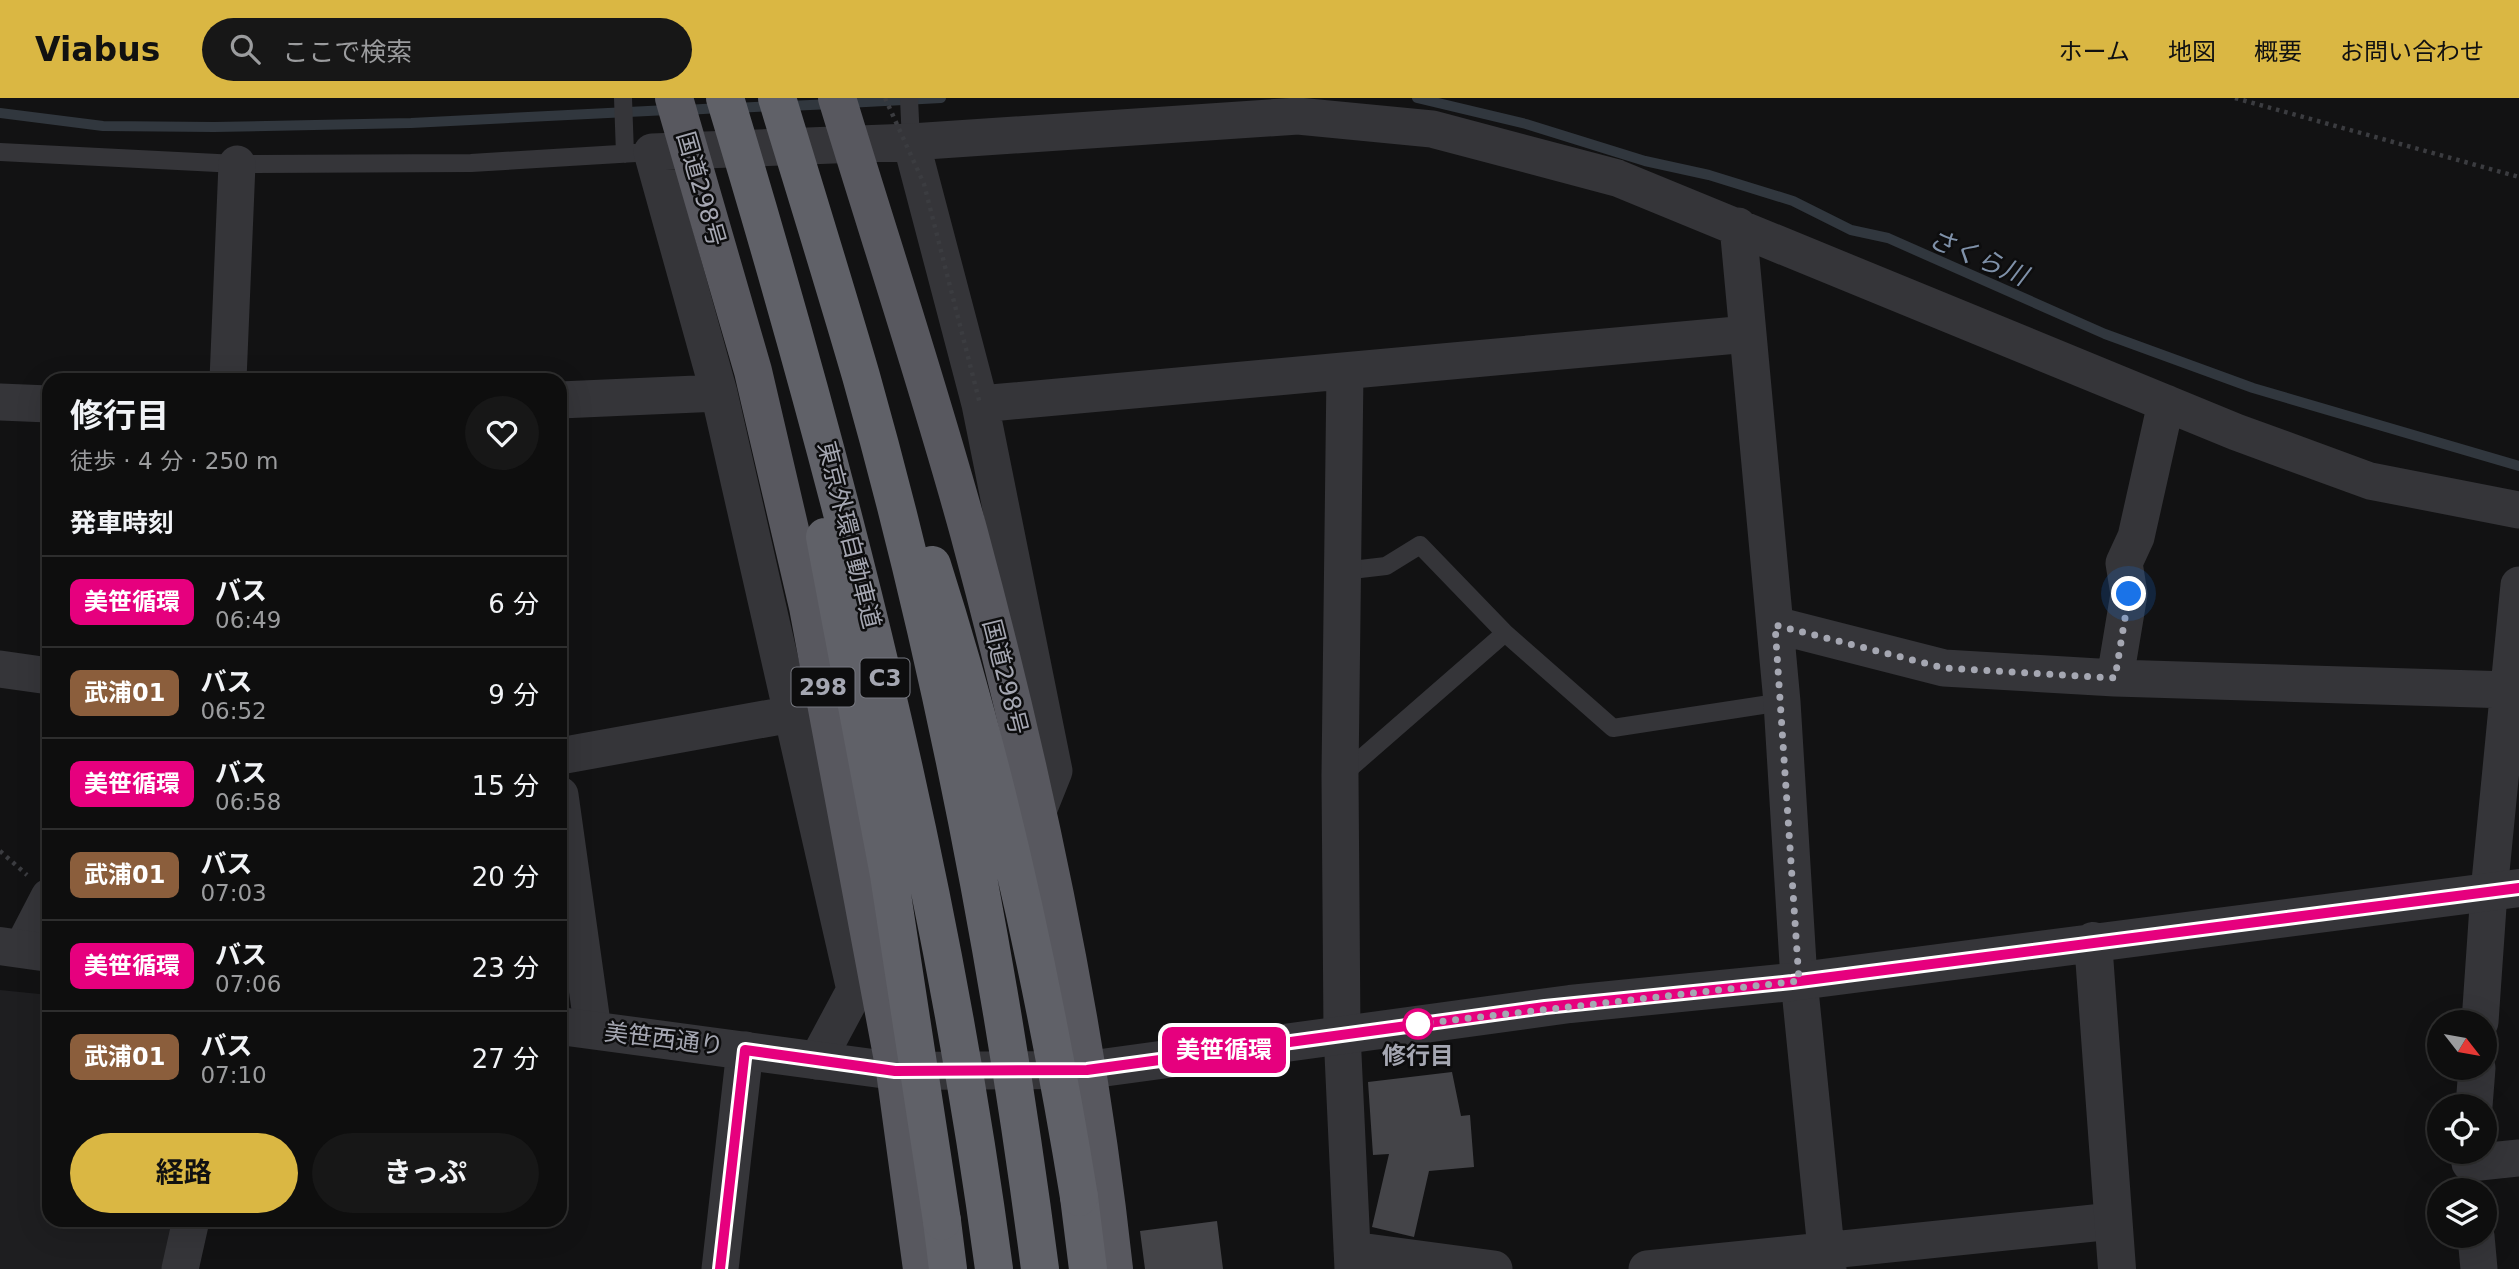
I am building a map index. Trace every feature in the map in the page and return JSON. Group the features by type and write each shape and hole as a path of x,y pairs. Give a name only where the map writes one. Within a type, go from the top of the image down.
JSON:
{"highway":[{"name":"東京外環自動車道","path":"725,98 781,282 883,671 947,984 994,1269"},
{"name":"東京外環自動車道","path":"777,98 861,376 928,649 960,799 1014,1082 1040,1269"},
{"name":"国道298号","path":"842,116 969,532 1038,811 1087,1070 1114,1269"},
{"name":"国道298号","path":"681,121 753,371 808,607 895,1071 922,1269"},
{"path":"781,282 806,441 890,875 948,1269"},
{"path":"861,376 913,508 993,773 1041,981 1073,1158 1088,1269"}],"street":[{"path":"817,1061 855,990 719,393 638,153 681,121 842,116 911,132 1298,116 1432,129 1617,178 2166,403 2370,481 2519,510"},
{"path":"911,132 980,404 1054,771 1038,811"},
{"path":"228,373 237,164"},
{"path":"1738,226 1782,702 1799,981 1827,1260"},
{"path":"980,404 1748,334"},
{"path":"1345,371 1340,776 1342,1033 1353,1259 1494,1269"},
{"path":"567,400 719,393"},
{"path":"0,402 42,404"},
{"path":"2115,678 2129,594 2124,563 2136,537 2166,403"},
{"path":"2482,1010 2504,890 2510,690 2519,585"},
{"path":"1775,625 1944,668 2115,678 2510,690"},
{"path":"0,669 42,675"},
{"path":"567,755 792,714"},
{"name":"美笹西通り","path":"577,1028 895,1071 1087,1070 1342,1033 1570,1004 1799,981 2504,890"},
{"path":"567,891 577,1028"},
{"path":"24,949 42,912"},
{"path":"2093,941 2117,1269"},
{"path":"720,1269 745,1050"},
{"path":"2471,1168 2519,1158"},
{"path":"1647,1269 1827,1260 2113,1221"},
{"path":"180,1269 189,1227"},
{"path":"2477,1248 2479,1269"}],"lane":[{"path":"0,152 237,164 471,163 638,153 623,98"},
{"path":"909,98 911,132"},
{"path":"1343,571 1386,566 1420,545 1505,633 1613,728 1782,702"},
{"path":"1340,776 1505,633"}],"path":[{"path":"885,98 923,184 980,404"},
{"path":"2235,98 2519,177"}],"shaded area":[{"path":"0,990 42,994 42,1227 172,1227 164,1269 0,1269"}],"building":[{"path":"1452,1072 1461,1116 1470,1115 1474,1167 1429,1171 1414,1237 1372,1227 1389,1154 1373,1155 1368,1082"},
{"path":"1217,1221 1223,1269 1145,1269 1140,1231"}],"waterway":[{"name":"さくら川","path":"847,103 941,98"},
{"name":"さくら川","path":"1417,98 1526,124 1645,161 1709,175 1793,201 1851,230 1888,238 2105,334 2253,388 2519,466"},
{"name":"さくら川","path":"788,106 832,104"},
{"name":"さくら川","path":"735,108 773,106"},
{"name":"さくら川","path":"686,110 720,108"},
{"name":"さくら川","path":"0,113 103,126 214,127 411,123 668,110"}],"bus line":[{"name":"美笹循環","path":"720,1269 745,1050 895,1071 1087,1070 1545,1007 1792,982 2519,888"}],"place":[{"name":"修行目","path":"1418,1024"}],"route":[{"path":"1418,1024 1570,1004 1799,981 1775,625 1944,668 2115,678 2129,594"}]}
